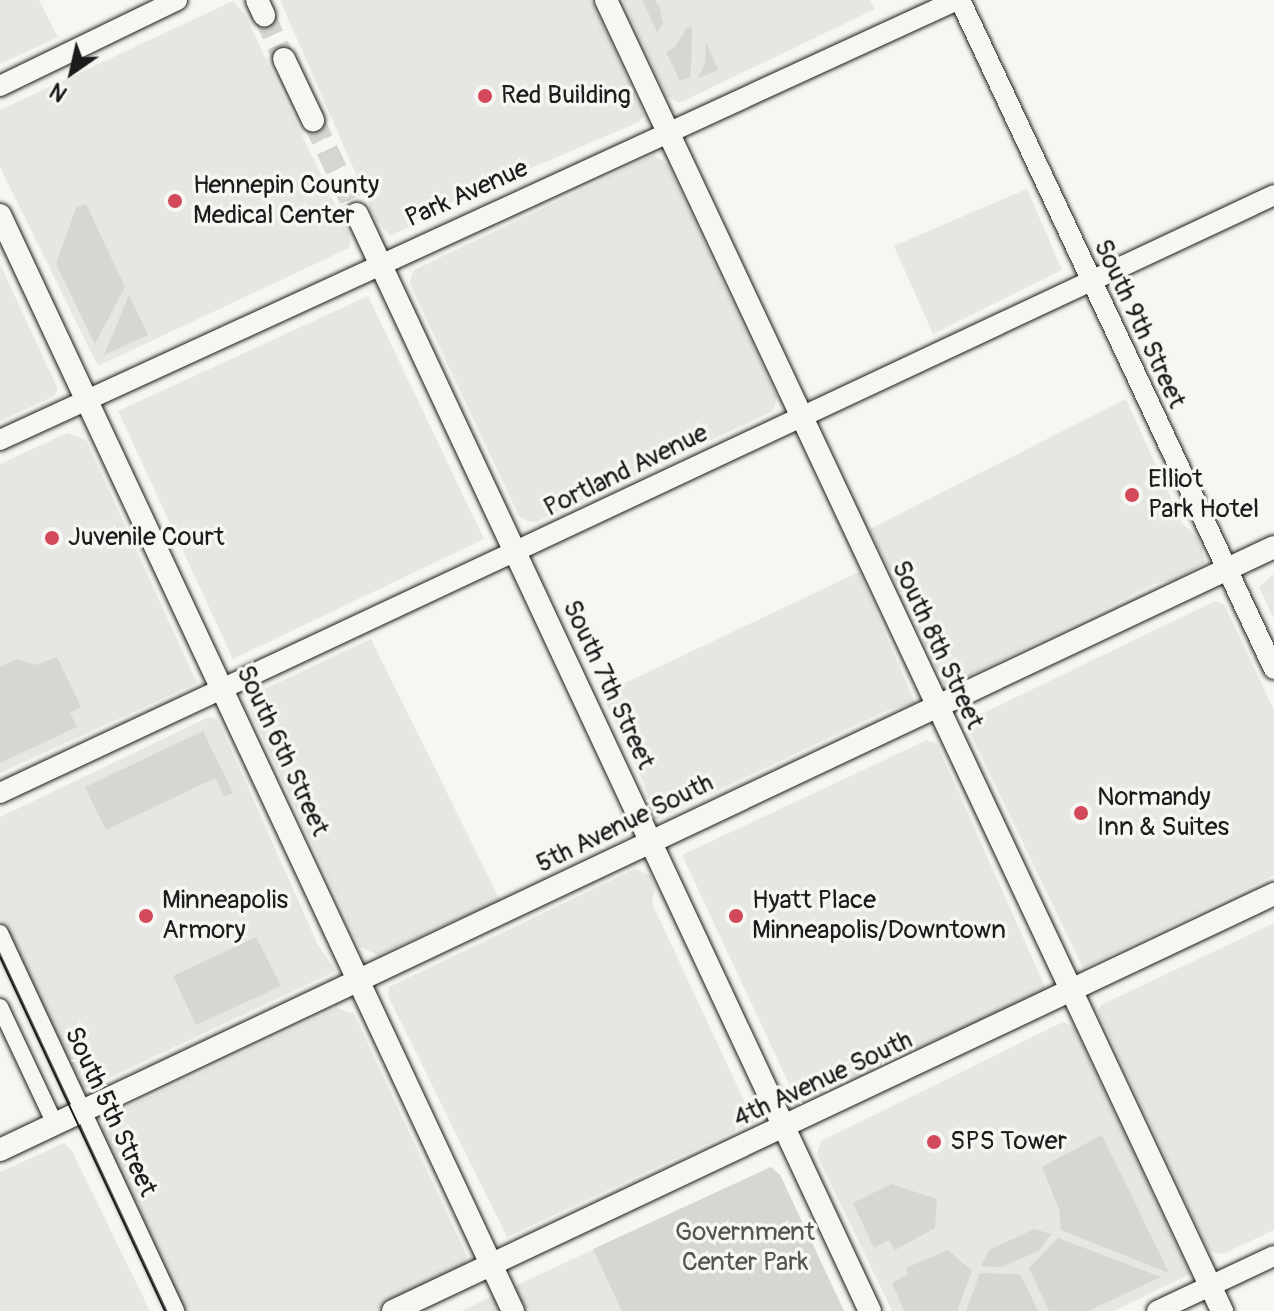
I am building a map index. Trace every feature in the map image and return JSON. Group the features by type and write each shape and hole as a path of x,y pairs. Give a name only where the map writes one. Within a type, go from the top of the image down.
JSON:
{"main road":[{"name":"South 8th Street","path":"606,0 936,709 1222,1311"},
{"path":"284,59 313,120"},
{"name":"South 7th Street","path":"357,214 870,1311"},
{"name":"South 6th Street","path":"0,215 513,1311"},
{"name":"5th Avenue South","path":"0,1150 1274,547"},
{"name":"4th Avenue South","path":"393,1311 1071,995 1274,894"}],"street":[{"path":"0,86 177,0"},
{"name":"Park Avenue","path":"0,440 380,261 958,0"},
{"name":"South 9th Street","path":"958,0 1274,669"},
{"name":"Portland Avenue","path":"0,793 1274,195"},
{"name":"South 5th Street","path":"0,933 176,1311"},
{"path":"0,1007 55,1124"},
{"path":"1157,1311 1274,1256"}],"shaded area":[{"path":"0,0 39,0 58,37 0,64"},
{"name":"Hennepin County Medical Center","path":"280,0 591,0 644,115 639,122 418,217 411,226 390,236 376,220"},
{"path":"623,0 870,0 875,9 679,103 667,96"},
{"name":"Hennepin County Medical Center","path":"233,1 245,15 350,236 349,248 98,366 0,167 0,110"},
{"path":"654,155 668,165 777,398 773,411 536,522 527,521 519,516 410,284 411,277 414,270"},
{"path":"1027,189 1062,270 933,334 894,246"},
{"path":"0,264 58,389 54,396 0,421"},
{"name":"Hennepin County Medical Center","path":"368,296 484,539 233,659 118,411"},
{"path":"1126,399 1182,523 1199,539 1205,562 1177,580 1156,583 946,688 870,529"},
{"path":"67,433 86,440 197,683 0,773 0,464"},
{"path":"859,572 915,703 888,710 655,820 644,783 602,694"},
{"path":"1274,574 1274,619 1259,587"},
{"path":"1215,601 1224,604 1274,710 1274,875 1083,968 965,722"},
{"path":"371,639 500,900 378,955 360,947 250,710 256,693"},
{"path":"209,717 217,719 318,945 336,971 83,1090 0,919 0,817"},
{"path":"927,740 937,744 1047,991 797,1101 682,855"},
{"path":"635,869 650,875 655,887 652,903 754,1122 507,1237 388,996 389,987"},
{"path":"1274,923 1274,1230 1223,1254 1215,1253 1208,1249 1098,1011 1101,1005"},
{"path":"337,1008 354,1014 467,1256 465,1268 374,1311 182,1311 100,1139 105,1118"},
{"path":"1063,1022 1074,1027 1190,1274 1114,1311 892,1311 817,1155 821,1141"},
{"path":"64,1143 71,1149 150,1311 0,1311 0,1172"},
{"name":"Government Center Park","path":"771,1167 780,1175 844,1311 461,1311"}],"green space":[{"path":"642,0 655,0 660,8 663,24 657,32"},
{"path":"687,27 692,28 690,77 680,81 666,52 675,47"},
{"path":"706,42 718,70 698,78 705,63"},
{"path":"86,204 125,287 95,344 56,264 76,208"},
{"path":"129,295 148,335 104,355"},
{"path":"57,657 81,707 70,713 77,727 0,763 0,667 17,659 36,665"},
{"path":"203,731 233,793 224,797 215,778 106,830 85,787"},
{"path":"256,937 281,986 196,1025 173,976"},
{"path":"1102,1135 1169,1273 1061,1230 1059,1209 1042,1167"},
{"name":"Government Center Park","path":"771,1167 780,1175 844,1311 622,1311 593,1249"},
{"path":"891,1184 937,1199 935,1228 895,1250 889,1240 874,1248 853,1203"},
{"path":"1034,1229 1051,1234 1039,1251 1001,1267 981,1266 989,1250"},
{"path":"1058,1238 1161,1277 1088,1311 1049,1311 1029,1268"},
{"path":"948,1250 972,1271 957,1311 904,1311 892,1283 908,1274 906,1268"},
{"path":"980,1273 1020,1274 1038,1311 966,1311"}],"tunnel":[{"path":"264,15 284,59"},
{"path":"313,120 357,214"}],"tram line":[{"path":"0,957 165,1311"}],"place":[{"name":"Red Building","path":"485,96"},
{"name":"Hennepin County Medical Center","path":"175,201"},
{"name":"Elliot Park Hotel","path":"1132,495"},
{"name":"Juvenile Court","path":"52,538"},
{"name":"Normandy Inn & Suites","path":"1081,813"},
{"name":"Minneapolis Armory","path":"146,916"},
{"name":"Hyatt Place Minneapolis/Downtown","path":"736,916"},
{"name":"SPS Tower","path":"934,1142"}]}
